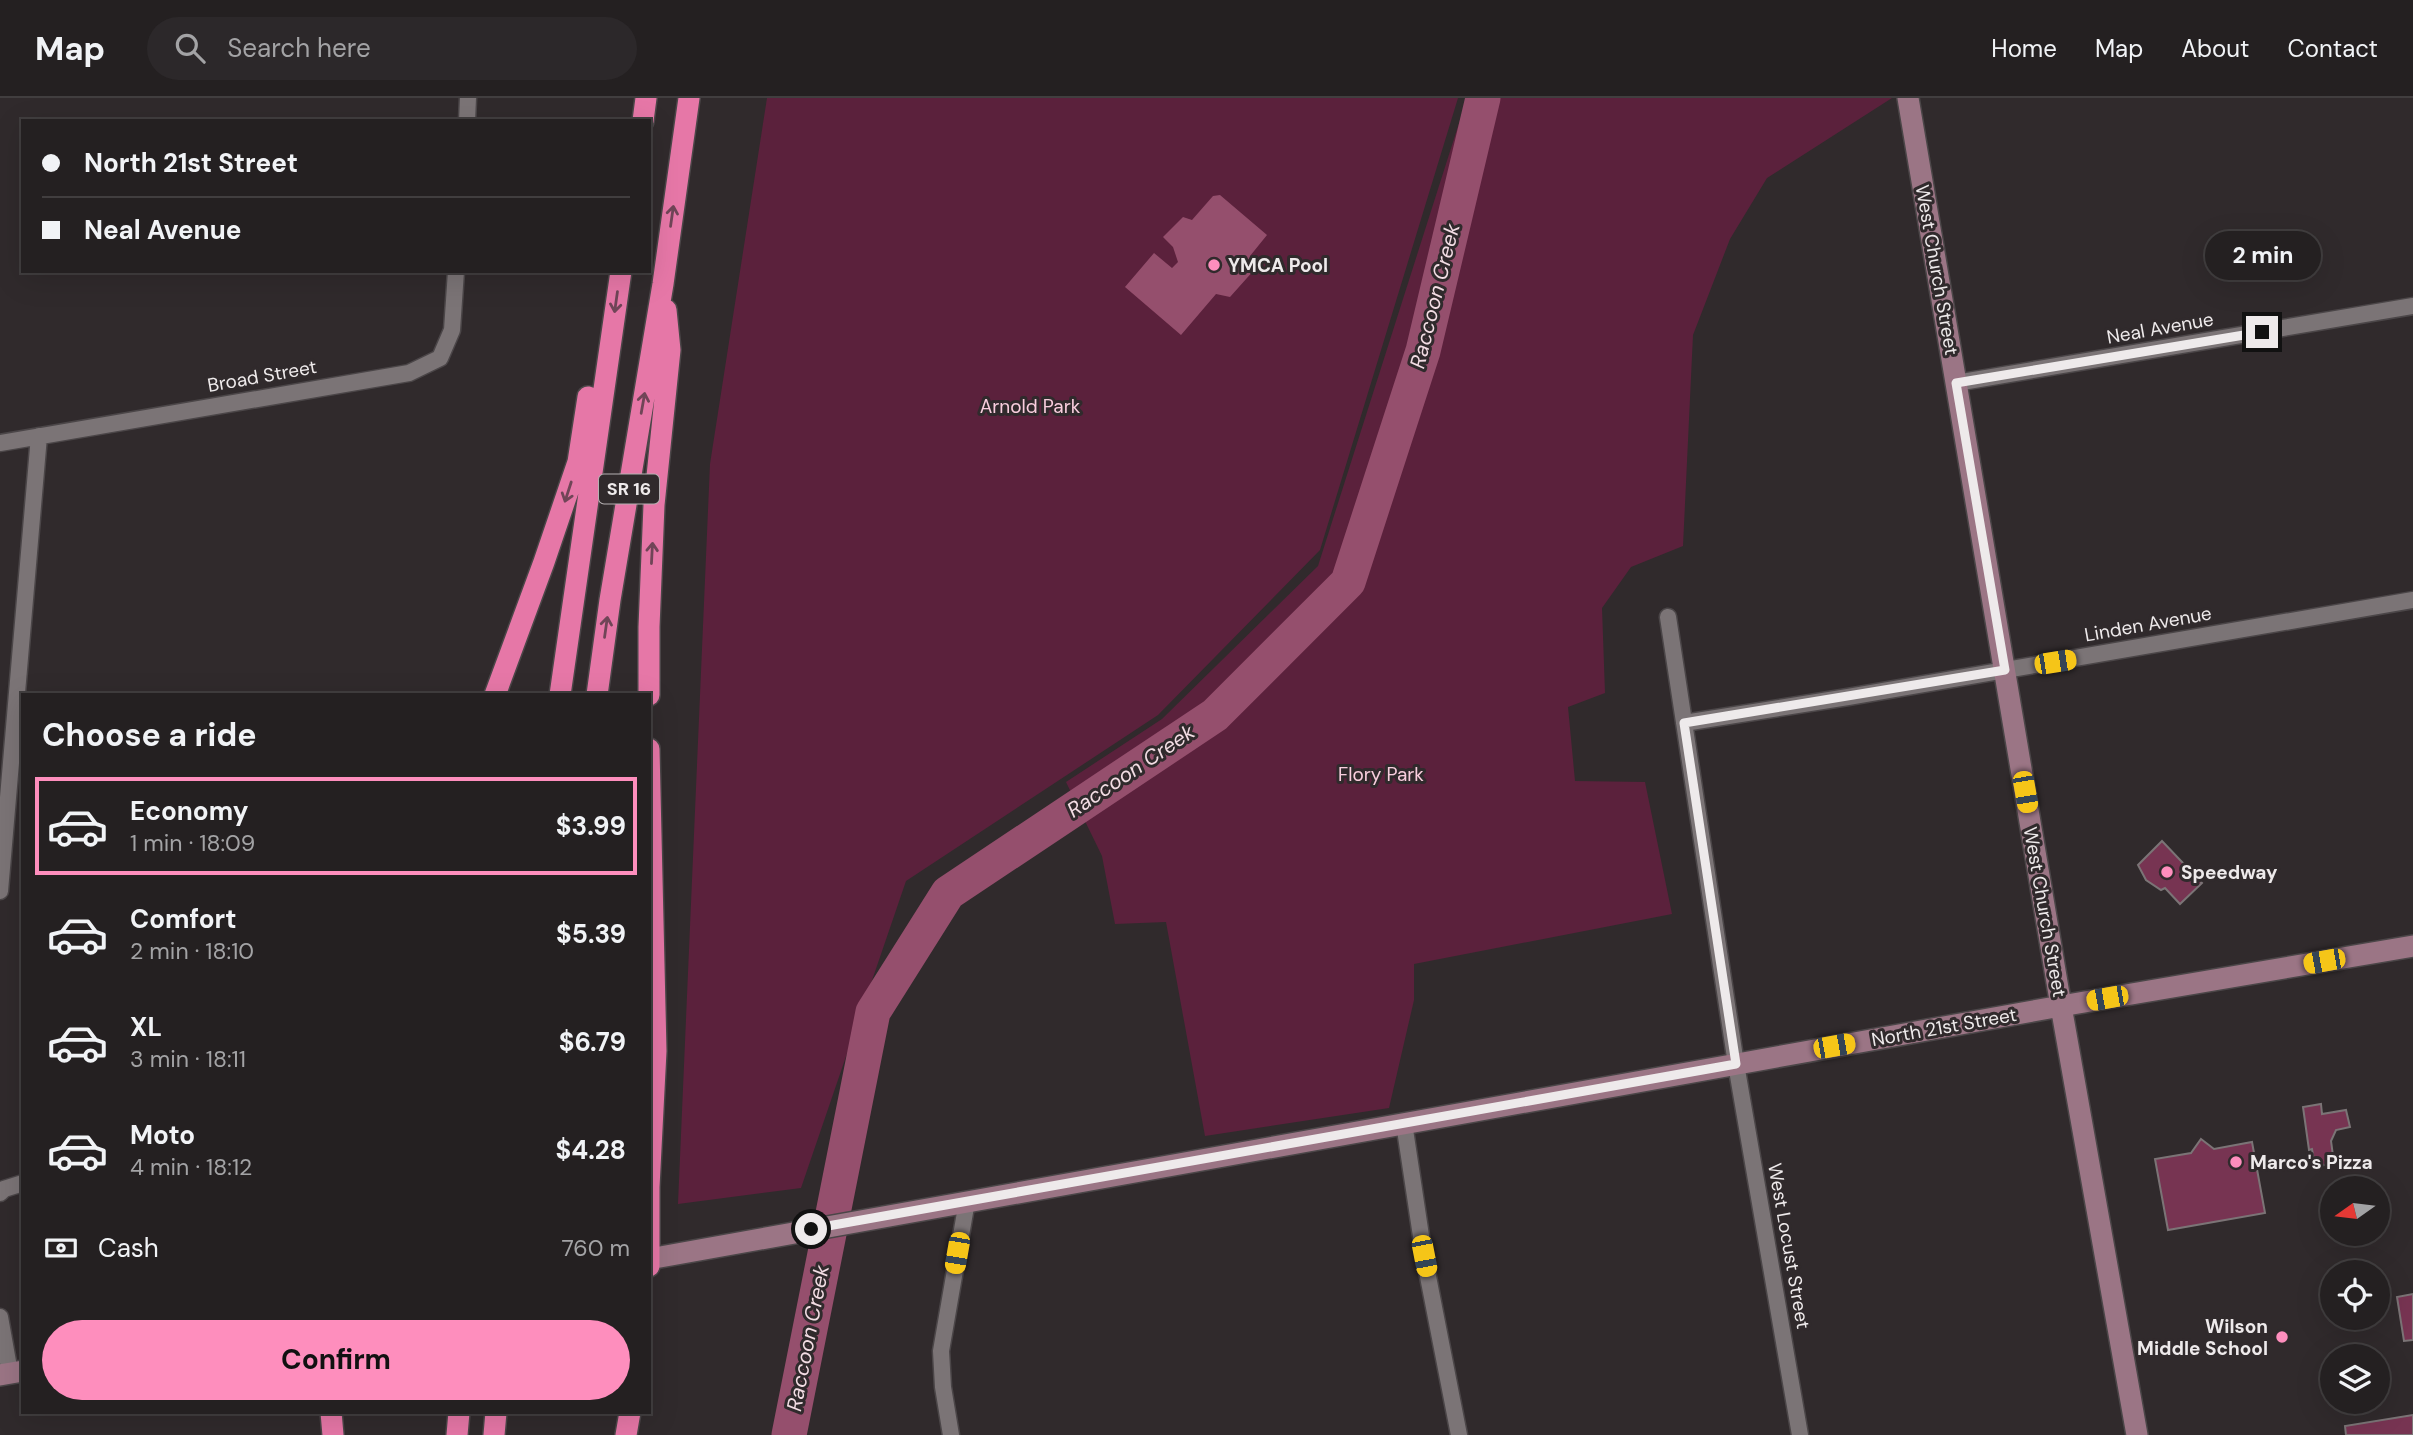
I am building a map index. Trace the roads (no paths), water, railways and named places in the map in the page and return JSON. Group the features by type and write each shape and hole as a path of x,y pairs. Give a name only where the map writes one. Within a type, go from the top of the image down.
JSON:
{"highway":[{"path":"643,119 646,98"},
{"name":"SR 16","path":"597,693 610,600 663,284 689,98"},
{"name":"SR 16","path":"560,693 621,273"},
{"path":"649,693 654,505 670,350 663,284"},
{"path":"496,693 578,462 591,379 611,333"},
{"path":"651,835 656,1051 651,1147"},
{"path":"331,1414 333,1435"},
{"path":"457,1435 459,1414"},
{"path":"494,1435 496,1414"},
{"path":"626,1435 630,1414"}],"main road":[{"name":"West Church Street","path":"1908,98 2061,1006 2137,1435"},
{"name":"North 21st Street","path":"651,1259 967,1200 2413,946"}],"street":[{"path":"467,119 468,98"},
{"name":"Broad Street","path":"0,443 409,373 440,358 452,330 456,273"},
{"name":"Neal Avenue","path":"1956,383 2413,306"},
{"path":"0,891 39,436"},
{"name":"Linden Avenue","path":"1684,723 2413,600"},
{"name":"West Locust Street","path":"1668,617 1736,1064 1800,1435"},
{"path":"1404,1123 1424,1256 1459,1435"},
{"path":"0,1193 4,1188 21,1184"},
{"path":"951,1435 943,1387 941,1351 967,1200"},
{"path":"0,1318 11,1373"}],"waterway":[{"name":"Raccoon Creek","path":"789,1435 873,1012 948,893 1215,715 1348,582 1423,351 1483,98"}],"place":[{"name":"YMCA Pool","path":"1214,265"},
{"name":"Speedway","path":"2167,872"},
{"name":"Marco's Pizza","path":"2236,1162"},
{"name":"Wilson Middle School","path":"2282,1337"}],"park label":[{"name":"Arnold Park","path":"1030,406"},
{"name":"Flory Park","path":"1381,774"}]}
